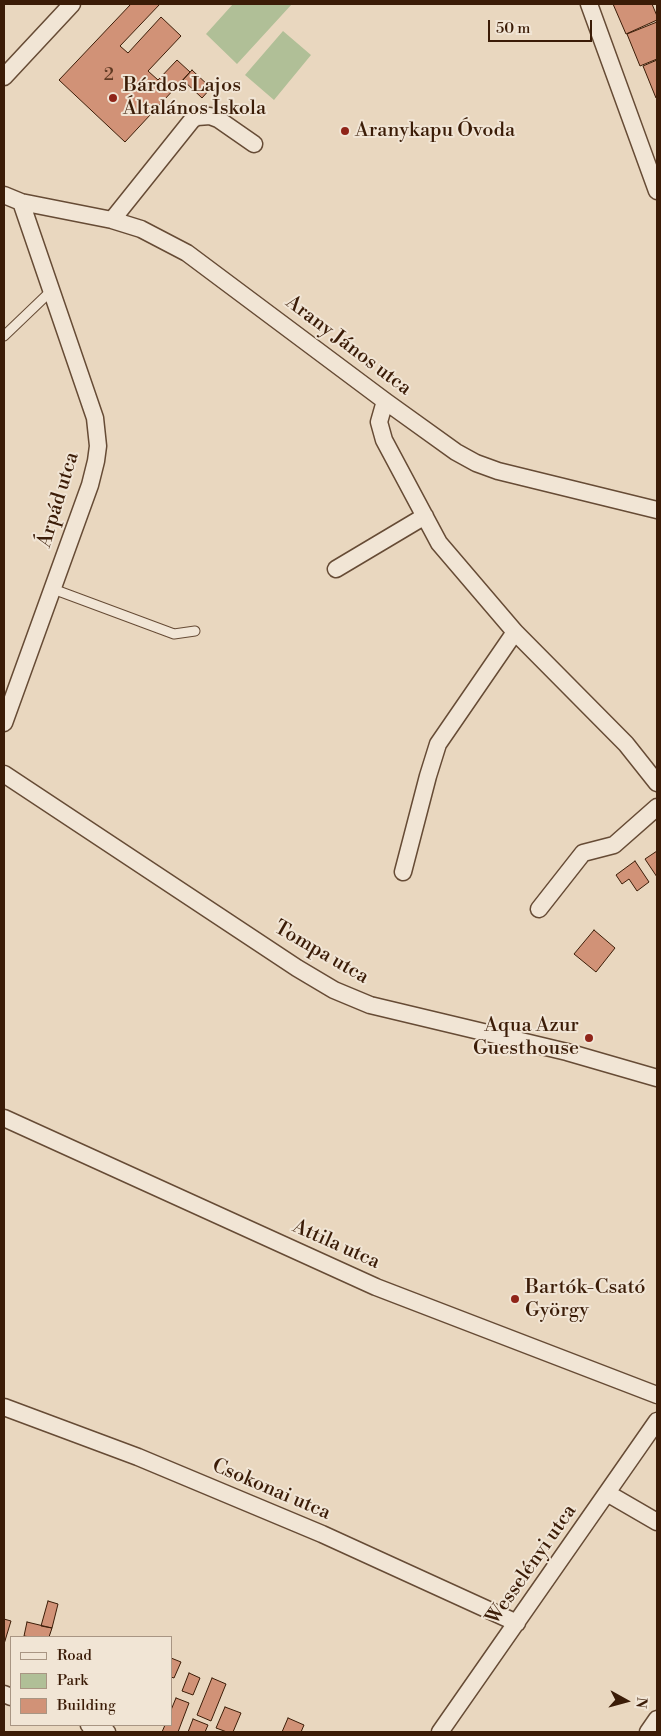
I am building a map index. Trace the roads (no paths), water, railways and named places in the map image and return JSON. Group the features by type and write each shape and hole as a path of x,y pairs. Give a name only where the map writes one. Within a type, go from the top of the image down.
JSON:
{"street":[{"path":"4,76 72,4"},
{"path":"589,4 657,191"},
{"path":"112,220 192,120 197,117 210,116 218,119 254,144"},
{"name":"Arany János utca","path":"4,195 21,202 112,220 141,229 187,253 385,401 456,452 476,462 506,473 657,510"},
{"name":"Árpád utca","path":"4,722 90,485 98,446 95,418 21,202"},
{"path":"385,401 379,422 384,440 439,543 516,632 626,744 657,783"},
{"path":"336,569 425,516"},
{"path":"403,872 438,744 516,632"},
{"name":"Tompa utca","path":"4,774 334,990 370,1005 567,1052 657,1078"},
{"path":"538,908 584,853 614,845 657,807"},
{"name":"Attila utca","path":"4,1118 376,1287 657,1395"},
{"name":"Csokonai utca","path":"4,1407 138,1458 304,1527 517,1623"},
{"name":"Wesselényi utca","path":"440,1732 657,1420"},
{"path":"607,1493 657,1522"},
{"path":"648,1732 657,1718"},
{"path":"92,1726 107,1732"}],"lane":[{"path":"4,336 51,291"},
{"path":"52,589 174,634 195,631"}],"place":[{"name":"Bárdos Lajos Általános Iskola","path":"113,98"},
{"name":"Aranykapu Óvoda","path":"345,131"},
{"name":"Aqua Azur Guesthouse","path":"589,1038"},
{"name":"Bartók-Csató György","path":"515,1299"}]}
